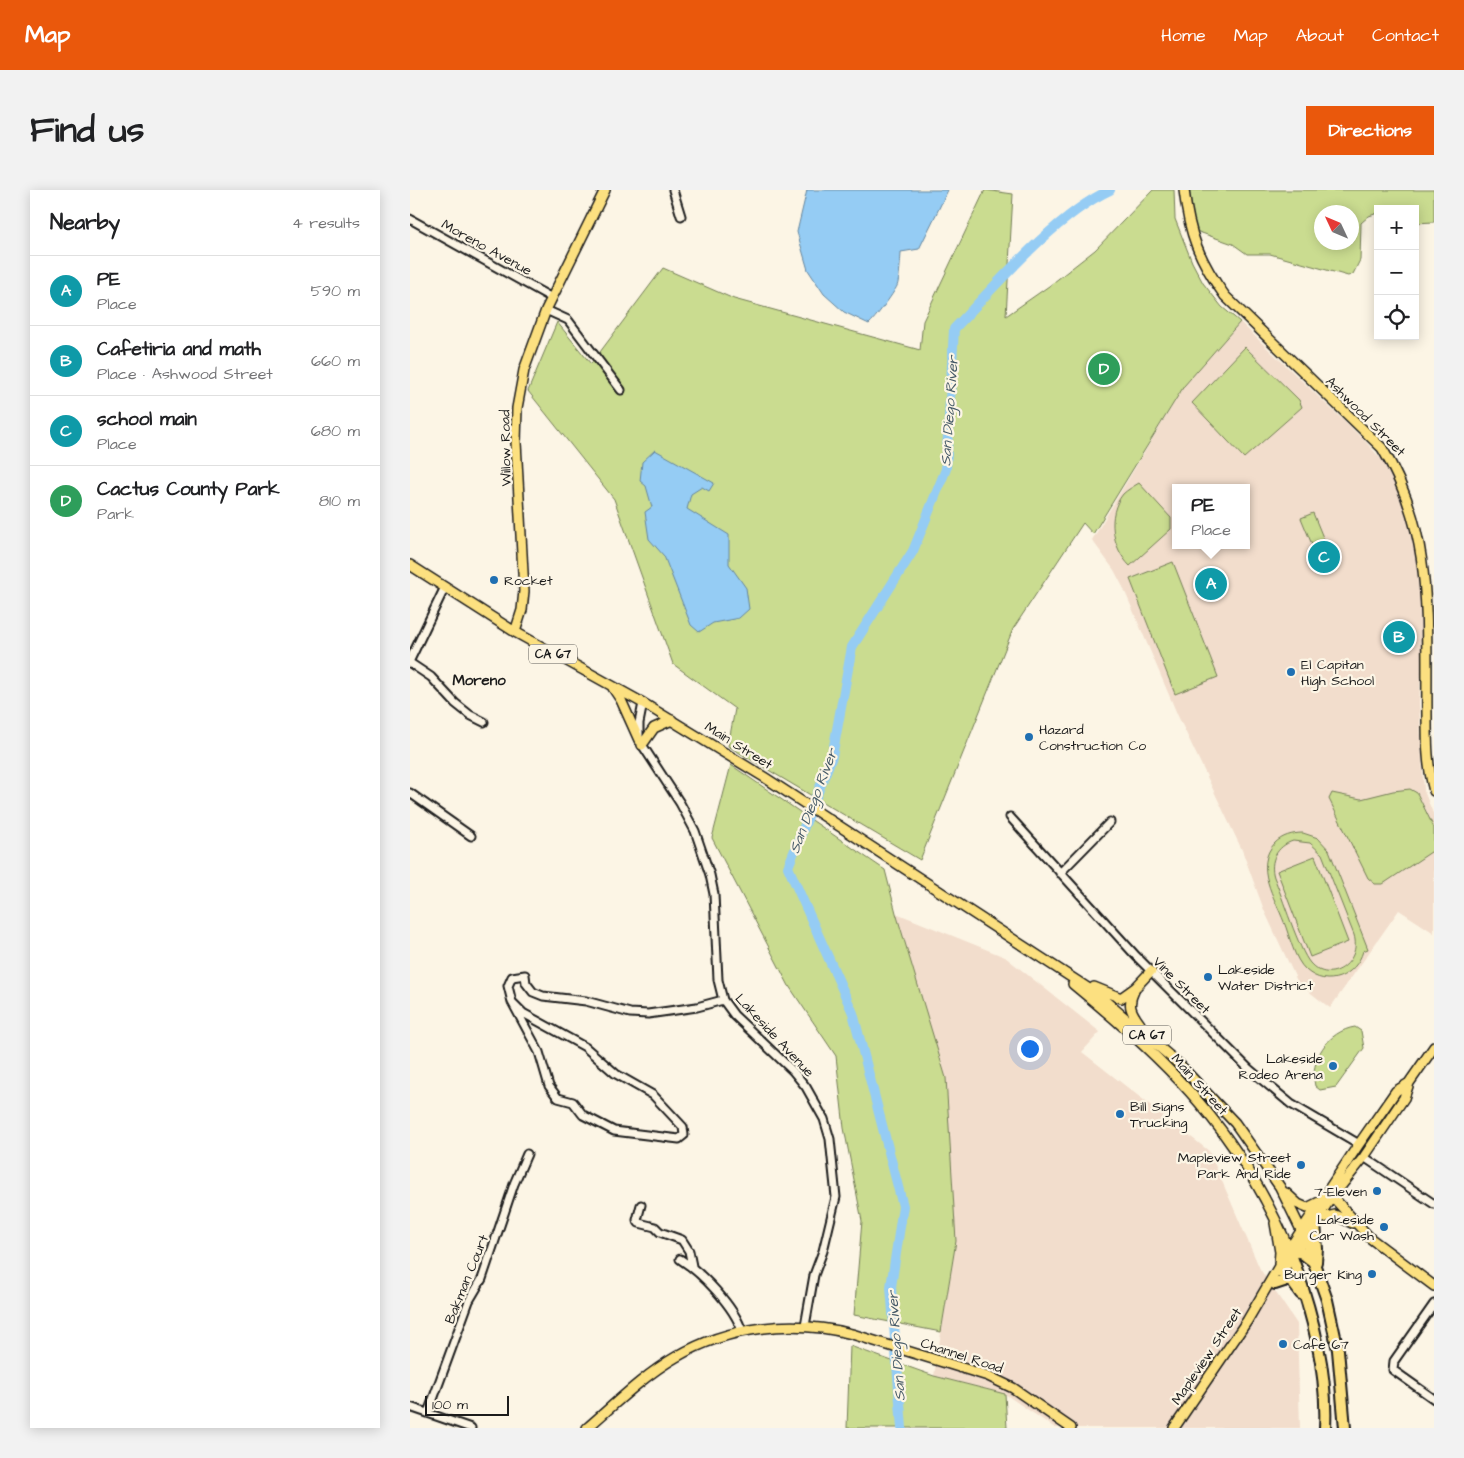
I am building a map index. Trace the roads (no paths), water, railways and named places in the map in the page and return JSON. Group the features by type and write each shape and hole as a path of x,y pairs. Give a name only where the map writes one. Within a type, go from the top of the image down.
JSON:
{"highway":[{"path":"1293,1252 1315,1263 1317,1250 1316,1221"},
{"name":"CA 67","path":"1302,1235 1315,1263 1327,1300 1338,1350 1345,1428"},
{"name":"CA 67","path":"1293,1252 1320,1356 1326,1407 1325,1428"},
{"path":"1274,1284 1286,1280 1293,1283 1306,1303"}],"main road":[{"name":"Willow Road","path":"515,632 522,610 524,591 516,442 517,408 524,370 546,310 606,190"},
{"name":"Ashwood Street","path":"1184,190 1187,216 1197,250 1208,272 1225,296 1382,448 1396,464 1413,492 1422,516"},
{"path":"1430,549 1432,574 1426,698 1427,760 1434,790"},
{"name":"Main Street","path":"410,565 515,632 672,720 1096,994 1152,1039 1179,1064 1235,1124 1280,1187 1302,1235"},
{"path":"611,686 621,700 641,743 654,728 672,720"},
{"name":"Main Street","path":"1046,961 1124,1026 1183,1084 1235,1147 1250,1170 1293,1252"},
{"path":"1046,961 1115,997 1127,995 1151,971"},
{"path":"1135,988 1131,998 1130,1009 1152,1039"},
{"name":"Mapleview Street","path":"1302,1235 1316,1221 1328,1195 1364,1157 1404,1098 1409,1083 1434,1047"},
{"name":"Mapleview Street","path":"1261,1299 1266,1296 1274,1284 1359,1144 1396,1091 1409,1083"},
{"path":"1280,1187 1298,1204 1307,1208 1328,1195 1356,1225 1391,1255 1434,1286"},
{"path":"1316,1221 1336,1215 1356,1225"},
{"path":"1279,1268 1280,1252 1275,1229 1276,1220 1302,1235"},
{"name":"Mapleview Street","path":"1174,1428 1261,1299 1279,1268 1293,1252"},
{"path":"587,1428 674,1358 691,1349 757,1327 805,1326"},
{"name":"Channel Road","path":"805,1326 830,1328 988,1376 1013,1388 1071,1428"}],"street":[{"path":"673,190 681,216"},
{"name":"Moreno Avenue","path":"410,219 552,298"},
{"path":"546,310 568,320 621,390"},
{"path":"445,587 410,662 431,677 455,703 470,715 484,722"},
{"path":"641,743 639,723 643,703"},
{"name":"Lakeside Avenue","path":"641,743 680,803 695,831 706,858 714,894 718,980 723,1000 734,1014 793,1071 806,1087 824,1119 830,1138 836,1197 814,1274 805,1326"},
{"path":"410,793 471,836"},
{"name":"Vine Street","path":"1010,817 1151,971 1243,1062 1291,1104 1359,1144"},
{"path":"1060,873 1110,822"},
{"path":"512,1002 523,1013 585,1047 616,1074 653,1094 684,1127 684,1135 679,1139 614,1131 583,1115 572,1102 558,1098 550,1086 539,1052 512,1002 508,986 512,977 525,975 526,983 533,992 543,996 586,1001 630,1013 648,1014 697,1007 723,1000"},
{"name":"Bakman Court","path":"428,1413 469,1301 482,1279 514,1184 527,1154"},
{"path":"1364,1157 1434,1204"},
{"path":"641,1205 637,1220 639,1223 655,1227 660,1232 682,1240 689,1251 692,1266"},
{"path":"680,1258 692,1266 731,1307 742,1331"},
{"path":"1434,1304 1392,1366 1393,1370 1434,1399"},
{"path":"410,1407 472,1428"}],"water":[{"path":"807,190 948,190 919,249 901,252 897,286 869,324 844,312 824,294 808,270 797,232"},
{"path":"655,450 714,483 709,491 702,487 691,494 687,509 729,535 729,564 746,588 749,609 739,618 713,623 699,632 691,625 664,556 649,539 645,512 652,507 646,486 640,481 642,462"}],"waterway":[{"name":"San Diego River","path":"902,1428 891,1287 903,1206 853,1013 788,867 832,757 852,647 913,551 946,469 954,329 1048,233 1090,201 1110,190"}],"place":[{"name":"Cactus County Park","path":"1104,369"},
{"name":"school main","path":"1324,557"},
{"name":"Rocket","path":"494,580"},
{"name":"PE","path":"1211,584"},
{"name":"Cafetiria and math","path":"1399,637"},
{"name":"El Capitan High School","path":"1291,672"},
{"name":"Hazard Construction Co","path":"1029,737"},
{"name":"Lakeside Water District","path":"1208,977"},
{"name":"Lakeside Rodeo Arena","path":"1333,1066"},
{"name":"Bill Signs Trucking","path":"1120,1114"},
{"name":"Mapleview Street Park And Ride","path":"1301,1165"},
{"name":"7-Eleven","path":"1377,1191"},
{"name":"Lakeside Car Wash","path":"1384,1227"},
{"name":"Burger King","path":"1372,1274"},
{"name":"Cafe 67","path":"1283,1344"}],"district":[{"name":"Moreno","path":"479,680"}]}
